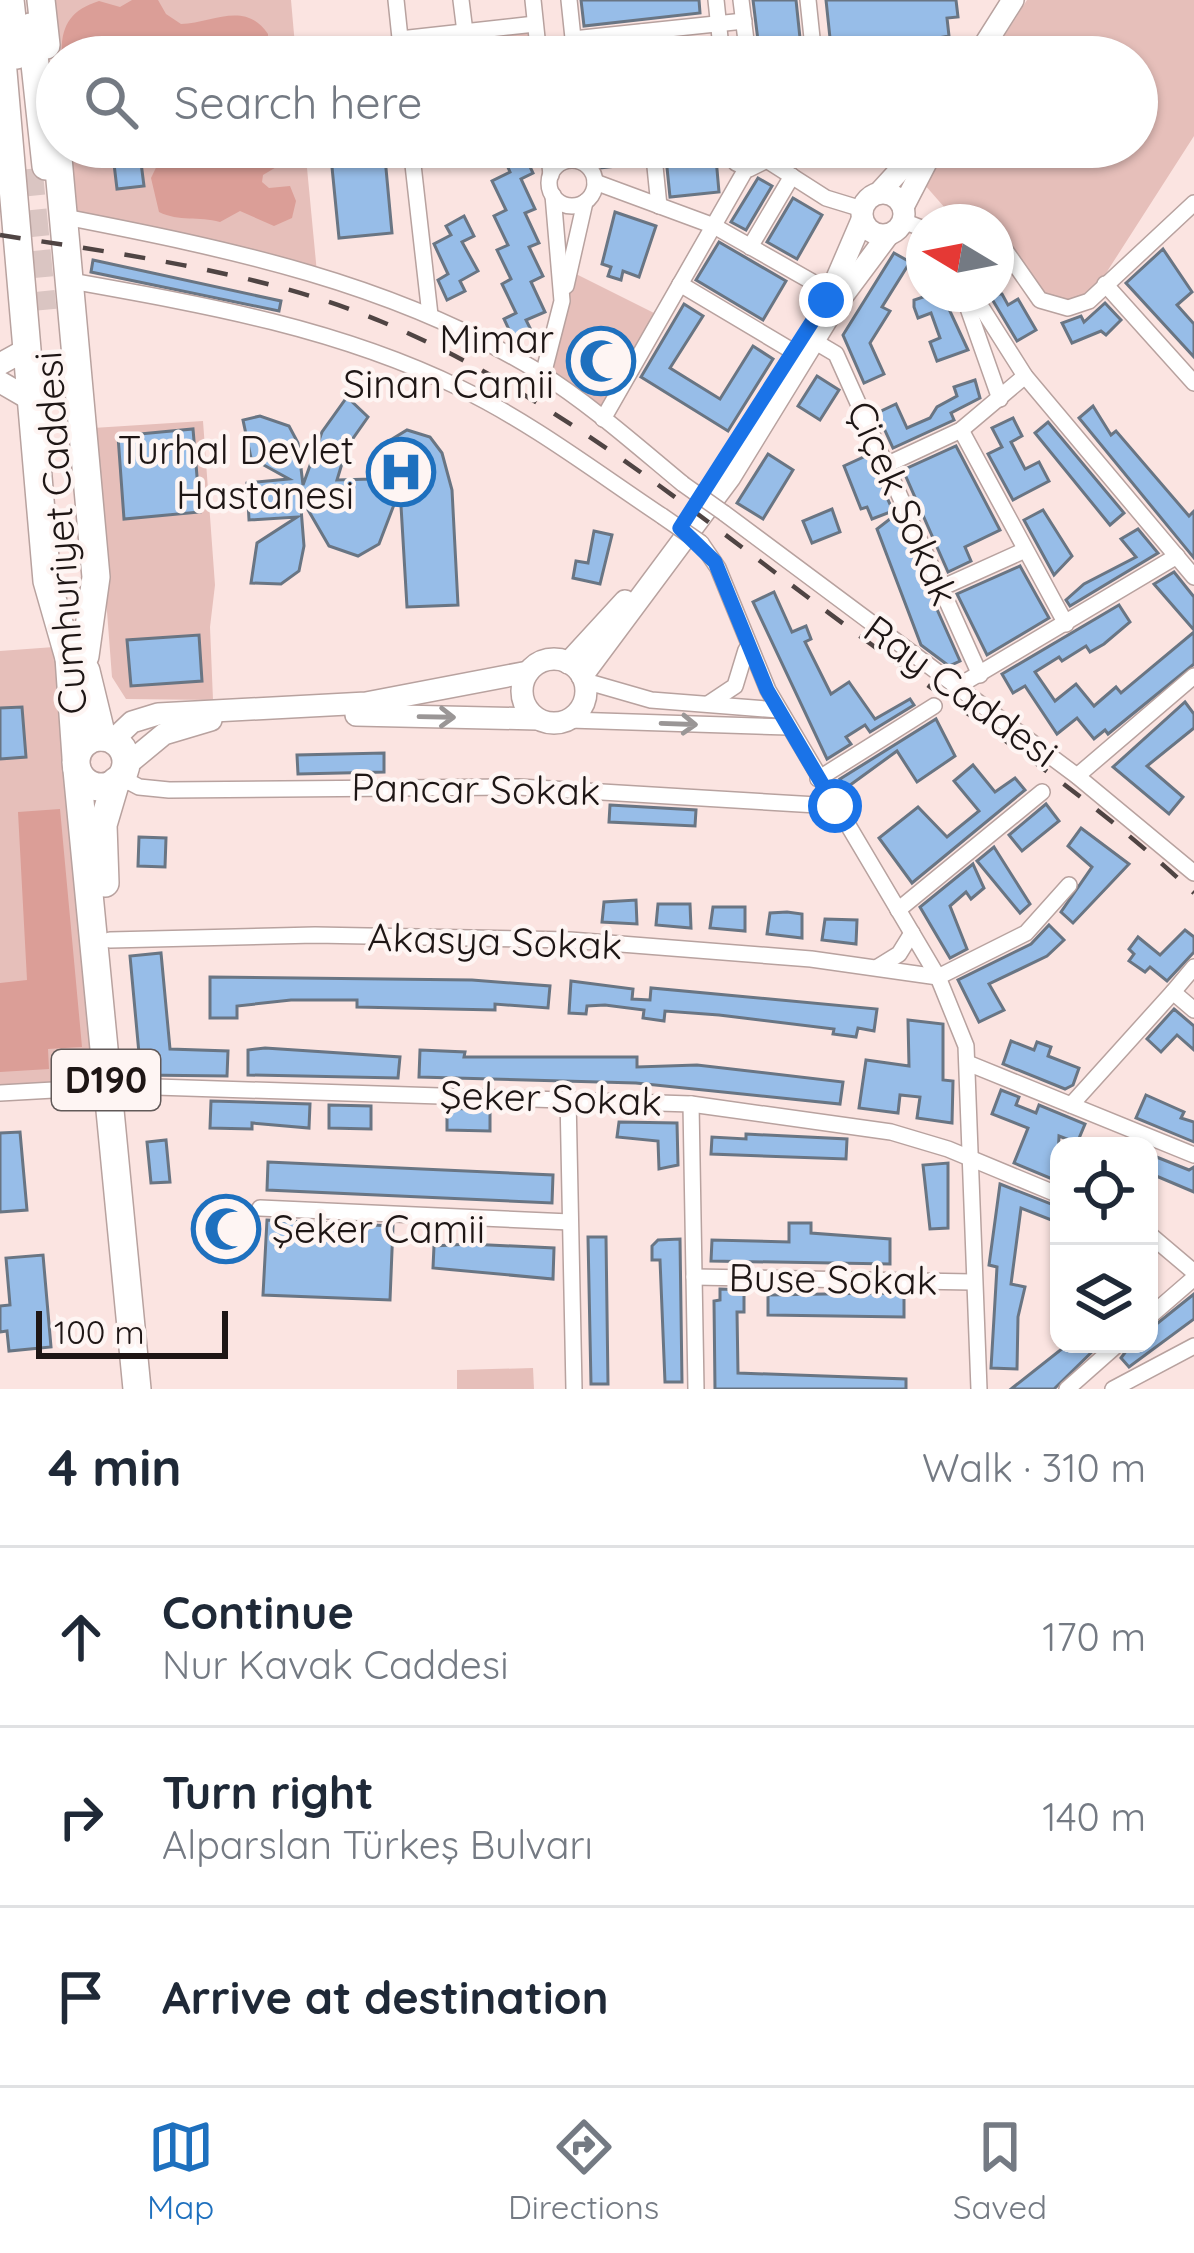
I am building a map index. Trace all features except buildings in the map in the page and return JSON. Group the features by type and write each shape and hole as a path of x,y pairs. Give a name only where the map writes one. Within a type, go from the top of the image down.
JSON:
{"highway":[{"path":"10,0 36,138"},
{"path":"28,0 36,101"},
{"path":"41,0 41,36"},
{"path":"0,37 36,149"},
{"path":"40,168 26,205 40,209 63,205"},
{"path":"41,168 42,303 29,348 50,602 77,657"},
{"path":"43,168 63,205 96,577 77,657"},
{"path":"42,303 31,274 45,266 61,269 71,281"},
{"name":"Cumhuriyet Caddesi","path":"42,303 77,657 77,764 152,1389"},
{"name":"Cumhuriyet Caddesi","path":"77,657 107,738 123,752 102,838 137,1389"},
{"name":"Cumhuriyet Caddesi","path":"77,764 84,743 107,738"},
{"name":"Cumhuriyet Caddesi","path":"77,764 92,785 120,775"}],"street":[{"path":"396,0 400,36"},
{"path":"461,0 465,32"},
{"path":"533,0 536,36"},
{"path":"568,0 572,36"},
{"path":"716,0 719,36"},
{"path":"741,0 746,36"},
{"path":"808,0 812,36"},
{"path":"990,36 1013,0"},
{"path":"1004,36 1027,0"},
{"path":"625,36 744,21"},
{"path":"428,36 535,24"},
{"path":"642,32 642,36"},
{"path":"413,168 430,315"},
{"path":"550,168 562,301"},
{"path":"551,175 558,168"},
{"path":"588,168 595,182 714,226 830,292"},
{"path":"655,168 659,206"},
{"path":"783,168 826,198 862,215 874,233 904,223"},
{"path":"570,720 584,704 578,673 671,522 794,352 830,292 862,215 902,168"},
{"path":"578,673 730,477 814,340 904,223 926,168"},
{"path":"603,418 746,169"},
{"path":"750,247 792,176"},
{"path":"543,375 585,202 595,182"},
{"path":"879,193 892,194 904,223"},
{"path":"553,195 567,206 585,202"},
{"path":"1014,264 1036,296 1049,305 1077,308 1194,203"},
{"name":"Ray Caddesi","path":"63,205 317,273 430,315 543,375 1077,776 1194,873"},
{"path":"71,281 303,326 414,368 514,418 701,543 718,568 778,710 938,977 970,1064 972,1282 979,1389"},
{"path":"680,284 794,352"},
{"path":"1105,284 1194,383"},
{"path":"969,312 1000,399"},
{"path":"984,312 1025,376 1194,577"},
{"name":"Çiçek Sokak","path":"814,340 836,354 980,675"},
{"path":"0,364 29,348"},
{"path":"886,465 961,430 1025,376"},
{"path":"0,382 33,401"},
{"path":"961,430 1066,623"},
{"path":"941,588 1023,551"},
{"path":"955,688 1177,556"},
{"path":"706,705 735,686 746,664 746,641"},
{"path":"107,738 158,714 366,703 529,672 550,659 651,700 778,710"},
{"path":"529,672 522,694 537,719"},
{"path":"1077,776 1194,676"},
{"path":"818,779 934,706"},
{"path":"120,775 164,734 199,722 366,715 788,727"},
{"name":"Pancar Sokak","path":"120,775 139,787 169,790 519,787 835,806"},
{"path":"898,910 1042,792"},
{"path":"938,977 1026,933 1069,885"},
{"path":"878,967 898,954 912,933"},
{"name":"Akasya Sokak","path":"110,940 315,935 570,940 878,967 938,977"},
{"path":"1071,1105 1194,967"},
{"path":"1173,992 1194,1010"},
{"path":"970,1064 1194,1155"},
{"name":"Şeker Sokak","path":"0,1093 116,1086 568,1096 691,1104 862,1126 971,1159 1050,1191"},
{"path":"568,1096 574,1389"},
{"path":"691,1104 696,1389"},
{"path":"260,1208 570,1222"},
{"path":"1158,1242 1194,1275 1158,1309"},
{"name":"Buse Sokak","path":"694,1277 972,1282"},
{"path":"1113,1389 1194,1346"},
{"path":"1067,1389 1108,1353"}],"shaded area":[{"path":"51,0 291,0 294,36 55,36"},
{"path":"132,0 158,0 166,14 181,24 239,16 259,24 268,36 63,36 81,9 99,1 120,7"},
{"path":"1027,0 1194,0 1194,136 1101,281 1072,304 1043,296 1014,255 1014,204 942,204 917,176 922,168 1158,168 1158,36 1004,36"},
{"path":"535,24 536,36 427,36"},
{"path":"69,168 307,168 317,273 74,219"},
{"path":"156,168 275,168 263,175 262,182 269,188 290,186 296,201 292,218 274,226 240,211 220,222 174,217 159,212 151,178"},
{"path":"570,271 662,317 603,419 543,375"},
{"path":"203,421 215,585 210,627 213,700 126,699 112,677 93,428"},
{"path":"54,647 60,661 97,1087 0,1093 0,651"},
{"path":"60,809 82,1047 48,1049 49,1069 0,1072 0,983 27,980 18,812"},
{"path":"533,1368 534,1389 457,1389 457,1370"}],"tunnel":[{"path":"29,169 43,310"}],"railway":[{"path":"0,235 193,267 290,290 380,321 505,383 623,460 1026,756 1194,893"}],"place":[{"name":"Mimar Sinan Camii","path":"601,361"},
{"name":"Turhal Devlet Hastanesi","path":"401,472"},
{"name":"Şeker Camii","path":"226,1229"}],"route":[{"path":"826,300 680,528 701,543 715,562 767,690 835,806"}]}
